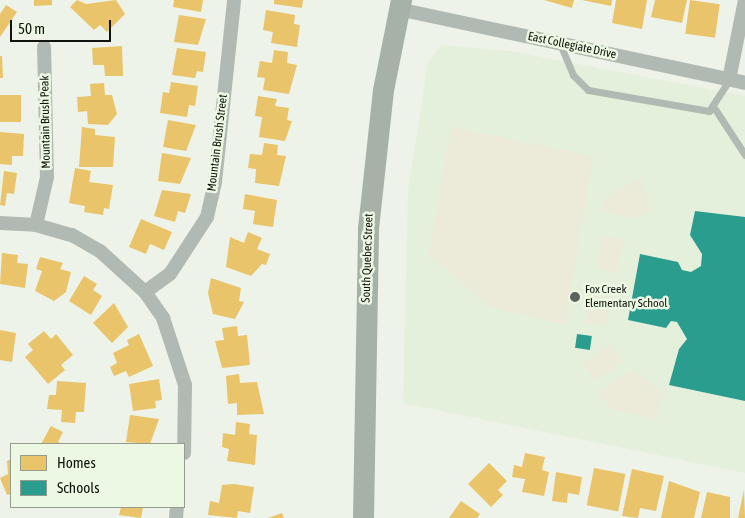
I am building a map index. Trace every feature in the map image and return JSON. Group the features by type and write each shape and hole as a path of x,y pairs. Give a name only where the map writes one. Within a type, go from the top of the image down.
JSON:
{"main road":[{"name":"South Quebec Street","path":"363,518 368,228 383,90 399,5"}],"street":[{"name":"Mountain Brush Street","path":"145,292 170,274 207,217 215,182 234,0"},
{"path":"730,80 744,0"},
{"name":"East Collegiate Drive","path":"399,5 560,44 745,83"},
{"name":"Mountain Brush Peak","path":"36,225 47,167 44,47"},
{"path":"0,223 36,225 72,235 100,251 145,292 163,318 185,384 184,443"}],"lane":[{"path":"560,44 574,76 588,90 715,109 745,155"},
{"path":"715,109 730,80"}],"shaded area":[{"name":"Fox Creek Elementary School","path":"441,45 510,51 745,96 745,473 403,403 408,191 428,62"},
{"path":"451,127 593,156 565,324 492,308 429,255"},
{"path":"642,176 650,210 638,218 602,212 605,198"},
{"path":"603,235 624,239 617,272 597,268"},
{"path":"592,290 612,294 605,326 586,322"},
{"path":"610,344 622,362 595,381 583,362"},
{"path":"633,369 663,394 657,419 611,409 599,393"}],"building: Homes":[{"path":"34,0 52,0 52,5 34,6"},
{"path":"77,0 86,4 116,0 125,14 107,32 100,25 94,30 70,7"},
{"path":"174,0 203,0 201,12 173,7"},
{"path":"274,0 303,0 302,8 274,4"},
{"path":"544,0 574,0 572,8"},
{"path":"582,0 612,0 611,6"},
{"path":"616,0 647,0 642,29 612,23"},
{"path":"655,0 687,0 682,23 651,17"},
{"path":"690,0 720,4 715,38 685,34"},
{"path":"6,5 17,12 0,37 0,14"},
{"path":"266,10 295,15 294,24 300,25 297,47 271,43 273,32 263,30"},
{"path":"179,15 206,19 198,45 174,42"},
{"path":"122,46 123,76 105,76 104,65 93,65 92,48"},
{"path":"177,48 206,52 203,72 197,71 195,78 172,75"},
{"path":"274,50 288,52 287,63 297,65 289,94 263,90 265,78 257,77 260,61 272,63"},
{"path":"0,56 2,56 3,78 0,78"},
{"path":"171,82 198,86 195,106 189,105 187,117 160,113 163,92 169,93"},
{"path":"104,83 105,95 112,95 117,114 108,125 88,124 87,111 78,112 77,97 91,96 90,84"},
{"path":"0,95 21,95 21,122 0,122"},
{"path":"258,96 277,99 275,106 289,108 287,120 292,121 285,141 259,137 262,117 255,116"},
{"path":"168,120 196,125 186,151 163,147"},
{"path":"82,127 95,129 95,135 115,137 113,167 79,167"},
{"path":"0,132 24,134 23,156 12,156 12,165 0,164"},
{"path":"264,143 278,145 277,155 286,156 279,186 255,183 256,169 248,168 250,154 262,155"},
{"path":"162,153 191,158 180,184 158,181"},
{"path":"75,168 91,171 89,182 113,185 109,209 104,208 103,215 84,212 85,206 69,203"},
{"path":"4,171 17,173 14,194 7,193 5,206 0,205"},
{"path":"162,190 191,194 185,213 178,211 175,222 154,216"},
{"path":"245,194 277,200 273,227 253,224 255,211 243,209"},
{"path":"141,219 172,232 164,250 150,244 146,254 129,247"},
{"path":"248,232 262,238 257,249 270,254 266,265 262,264 251,276 226,267 230,237 244,243"},
{"path":"2,253 18,255 17,263 28,264 25,288 0,284"},
{"path":"40,257 63,263 60,269 71,272 66,292 54,301 35,291 42,271 36,269"},
{"path":"84,276 97,284 93,290 102,296 91,315 69,301"},
{"path":"211,278 241,288 239,301 244,302 235,319 213,314 208,293"},
{"path":"114,303 128,327 112,343 93,323"},
{"path":"237,326 238,336 247,335 250,365 222,368 215,341 224,340 222,328"},
{"path":"0,330 16,333 12,362 0,360"},
{"path":"44,331 51,339 56,334 73,355 61,365 65,370 48,384 25,357 33,350 28,344"},
{"path":"139,334 153,366 129,377 126,371 114,376 110,367 117,363 113,353 129,345 127,340"},
{"path":"239,374 240,383 257,382 264,414 237,415 237,403 228,404 226,376"},
{"path":"159,379 162,400 155,401 156,408 133,411 129,384"},
{"path":"57,381 86,383 84,412 76,412 75,423 61,422 62,410 47,409 49,395 56,395"},
{"path":"130,415 159,419 150,443 126,442"},
{"path":"236,422 250,424 249,434 257,435 255,465 227,461 229,449 222,447 223,433 235,435"},
{"path":"51,426 63,432 58,442 60,443 42,443"},
{"path":"525,453 545,457 542,470 549,472 544,496 522,492 525,479 512,477 514,465 522,467"},
{"path":"10,460 10,494 7,495 0,478 8,474 7,461"},
{"path":"489,463 507,481 498,490 503,495 491,507 468,484"},
{"path":"594,468 625,474 618,511 587,505"},
{"path":"632,469 664,476 656,511 640,508 638,518 622,516"},
{"path":"556,472 582,477 579,495 568,493 567,503 552,501"},
{"path":"669,481 700,492 694,518 661,518"},
{"path":"234,484 254,487 250,513 238,511 237,518 208,515 210,501 219,503 222,485"},
{"path":"744,490 745,518 738,518"},
{"path":"707,492 730,497 730,518 701,518"},
{"path":"461,501 480,514 477,518 449,518"},
{"path":"121,508 143,508 141,518 119,515"},
{"path":"282,513 284,518 268,518"}],"building: Schools":[{"path":"695,211 745,217 745,401 669,385 679,349 687,339 677,322 671,321 666,328 628,320 640,254 678,262 682,270 691,272 701,266 702,254 690,235"},
{"path":"577,334 592,336 590,350 575,348"}],"place":[{"name":"Fox Creek Elementary School","path":"575,297"}]}
